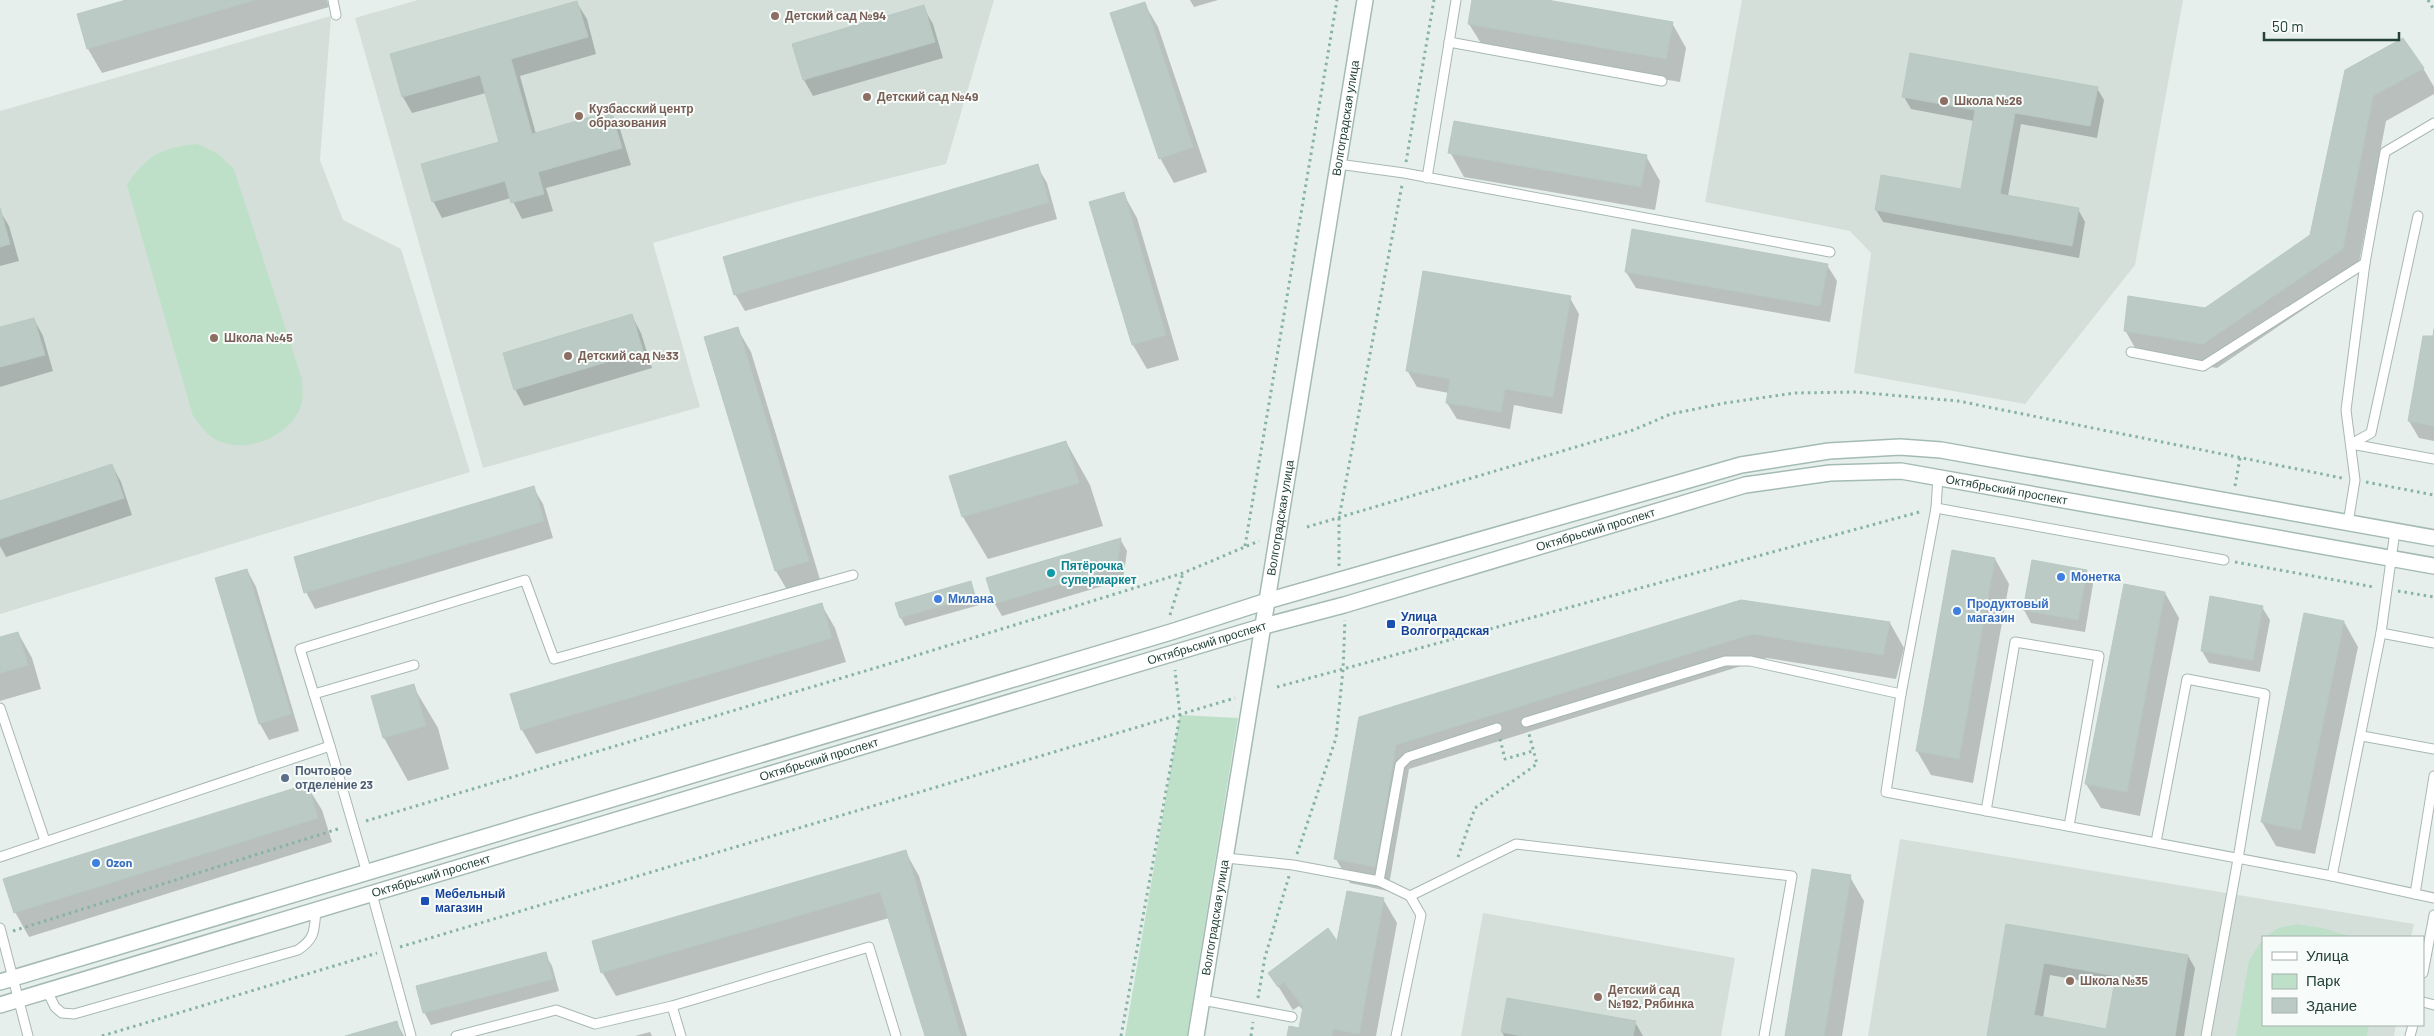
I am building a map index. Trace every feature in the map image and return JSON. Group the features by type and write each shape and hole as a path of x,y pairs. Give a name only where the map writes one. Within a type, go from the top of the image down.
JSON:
{"main road":[{"name":"Волгоградская улица","path":"1196,1036 1365,0"},
{"name":"Октябрьский проспект","path":"7,980 1162,635 1267,601 1740,465 1829,450 1900,447 1941,450 2434,538"},
{"name":"Октябрьский проспект","path":"0,1005 1264,626 1344,605 1745,485 1830,473 1901,471 1938,476 2434,566"}],"lane":[{"path":"333,0 336,15"},
{"path":"1427,178 1456,0"},
{"path":"1449,42 1662,81"},
{"path":"2348,523 2355,480 2346,410 2365,263 2385,152 2434,124"},
{"path":"1338,164 1404,173 1830,252"},
{"path":"2351,444 2371,433 2418,216"},
{"path":"2131,352 2203,366 2365,263"},
{"path":"2351,444 2434,459"},
{"path":"1938,476 1936,508 1886,792 2332,876 2434,898"},
{"path":"1936,508 2224,560"},
{"path":"2332,876 2362,736 2381,632 2395,531"},
{"path":"367,872 300,649 526,580 554,659 853,575"},
{"path":"2381,632 2434,642"},
{"path":"1986,811 2015,642 2099,656 2069,826"},
{"path":"1526,722 1725,661 1750,661 1902,694"},
{"path":"314,694 414,665"},
{"path":"2156,842 2187,679 2265,694 2206,1036"},
{"path":"0,708 45,841"},
{"path":"1379,881 1400,765 1408,757 1497,728"},
{"path":"2362,736 2434,748"},
{"path":"0,857 330,746"},
{"path":"2415,894 2434,776"},
{"path":"1410,896 1516,844 1792,876 1764,1036"},
{"path":"1226,858 1293,866 1379,881 1410,896 1421,914 1396,1036"},
{"path":"372,894 411,1036"},
{"path":"47,991 55,1007 62,1014 74,1014 289,952 309,942 314,934 316,910"},
{"path":"2424,968 2434,915"},
{"path":"1,931 7,980 19,999 28,1036"},
{"path":"456,1036 556,1010 595,1024 672,1006 868,947 896,1036"},
{"path":"1202,1000 1292,1017"},
{"path":"672,1006 681,1036"}],"path":[{"path":"1246,546 1337,0"},
{"path":"1339,571 1339,518 1404,173 1434,0"},
{"path":"2428,0 2434,10"},
{"path":"2234,494 2240,458"},
{"path":"1277,687 1936,508"},
{"path":"1307,527 1339,518"},
{"path":"1,931 885,665 1183,573 1259,542"},
{"path":"2224,560 2434,597"},
{"path":"1169,616 1183,573"},
{"path":"1343,670 1345,616"},
{"path":"1121,1036 1180,715 1174,666"},
{"path":"102,1036 1239,697"},
{"path":"1452,875 1475,808 1537,764 1526,722"},
{"path":"1497,728 1505,759 1533,751"}],"shaded area":[{"path":"418,0 994,0 946,164 799,201 653,243 700,407 483,468 355,18"},
{"name":"Школа №26","path":"1742,0 2183,0 2135,265 2025,404 1854,373 1871,253 1850,231 1705,202"},
{"name":"Школа №45","path":"331,16 320,160 343,220 401,249 470,472 0,614 0,111"},
{"name":"Школа №35","path":"1900,839 2414,924 2411,936 2262,936 2262,1026 2396,1026 2394,1036 1868,1036"},
{"name":"Детский сад №192, Рябинка","path":"1483,913 1735,958 1721,1036 1461,1036"}],"green space":[{"path":"197,144 217,153 234,169 302,379 302,403 295,418 286,428 274,436 261,442 247,445 233,445 220,441 208,434 193,416 127,185 141,167 156,155 185,145"},
{"path":"1180,715 1238,718 1187,1036 1125,1036"},
{"path":"2297,924 2323,928 2349,936 2266,936 2278,928"},
{"path":"2262,940 2262,1026 2369,1026 2367,1036 2236,1036 2249,960"}],"building":[{"path":"126,0 255,0 87,49 77,14"},
{"path":"1472,0 1547,0 1673,22 1666,59 1468,24"},
{"path":"577,1 588,37 511,59 532,134 611,111 622,148 538,172 544,194 511,203 505,181 432,202 421,164 499,142 480,75 402,97 390,54"},
{"path":"1145,2 1193,147 1159,159 1110,13"},
{"path":"924,5 935,42 803,80 792,44"},
{"path":"2403,38 2424,68 2373,96 2343,249 2203,344 2124,331 2128,296 2205,308 2310,235 2345,70"},
{"path":"1910,53 2098,87 2090,126 2015,113 2000,194 2079,208 2072,246 1875,210 1881,175 1961,189 1975,110 1902,97"},
{"path":"1454,121 1647,155 1641,187 1448,153"},
{"path":"1038,164 1049,202 734,295 723,257"},
{"path":"1124,192 1166,335 1132,345 1089,202"},
{"path":"0,208 10,244 0,247"},
{"path":"1632,229 1828,264 1820,306 1625,272"},
{"path":"1423,271 1571,296 1553,397 1505,389 1501,412 1446,403 1450,379 1406,371"},
{"path":"632,314 643,351 514,390 503,353"},
{"path":"34,318 45,355 0,367 0,327"},
{"path":"738,327 809,561 775,571 704,337"},
{"path":"2434,329 2434,426 2408,421 2423,336 2433,336"},
{"path":"1066,441 1079,483 962,517 949,476"},
{"path":"112,464 124,498 0,539 0,501"},
{"path":"534,486 544,521 304,593 294,557"},
{"name":"Пятёрочка супермаркет","path":"1121,538 1117,567 994,604 986,578"},
{"path":"1952,550 1995,558 1959,759 1916,751"},
{"path":"2032,560 2087,570 2078,620 2023,610"},
{"path":"247,569 291,714 259,724 215,578"},
{"path":"971,581 975,596 900,618 895,603"},
{"path":"2124,584 2165,592 2127,792 2085,784"},
{"path":"2210,596 2263,606 2253,660 2201,651"},
{"path":"1741,600 1890,622 1883,655 1752,634 1396,745 1375,867 1334,859 1359,717"},
{"path":"822,603 832,638 521,730 510,694"},
{"path":"2304,613 2344,621 2301,830 2261,822"},
{"path":"18,632 28,665 0,673 0,637"},
{"path":"414,684 426,726 383,738 371,696"},
{"path":"308,784 318,818 14,913 3,879"},
{"path":"906,850 961,1036 925,1036 880,892 601,973 592,941"},
{"path":"1812,869 1851,875 1824,1036 1785,1036"},
{"path":"1347,891 1384,898 1359,1034 1333,1029 1332,1036 1287,1036 1289,1026 1299,1028 1303,1007 1284,982 1278,987 1268,973 1328,928 1337,941"},
{"path":"2006,924 2188,955 2175,1036 1987,1036","holes":["2044,963 2116,976 2106,1029 2034,1015"]},
{"path":"546,952 553,979 423,1013 416,986"},
{"path":"1507,998 1636,1021 1633,1036 1522,1036 1501,1032"},
{"path":"397,1021 401,1036 345,1036"}],"place":[{"name":"Детский сад №94","path":"775,16"},
{"name":"Детский сад №49","path":"867,97"},
{"name":"Школа №26","path":"1944,101"},
{"name":"Кузбасский центр образования","path":"579,116"},
{"name":"Школа №45","path":"214,338"},
{"name":"Детский сад №33","path":"568,356"},
{"name":"Пятёрочка супермаркет","path":"1051,573"},
{"name":"Монетка","path":"2061,577"},
{"name":"Милана","path":"938,599"},
{"name":"Продуктовый магазин","path":"1957,611"},
{"name":"Улица Волгоградская","path":"1391,624"},
{"name":"Почтовое отделение 23","path":"285,778"},
{"name":"Ozon","path":"96,863"},
{"name":"Мебельный магазин","path":"425,901"},
{"name":"Школа №35","path":"2070,981"},
{"name":"Детский сад №192, Рябинка","path":"1598,997"}]}
